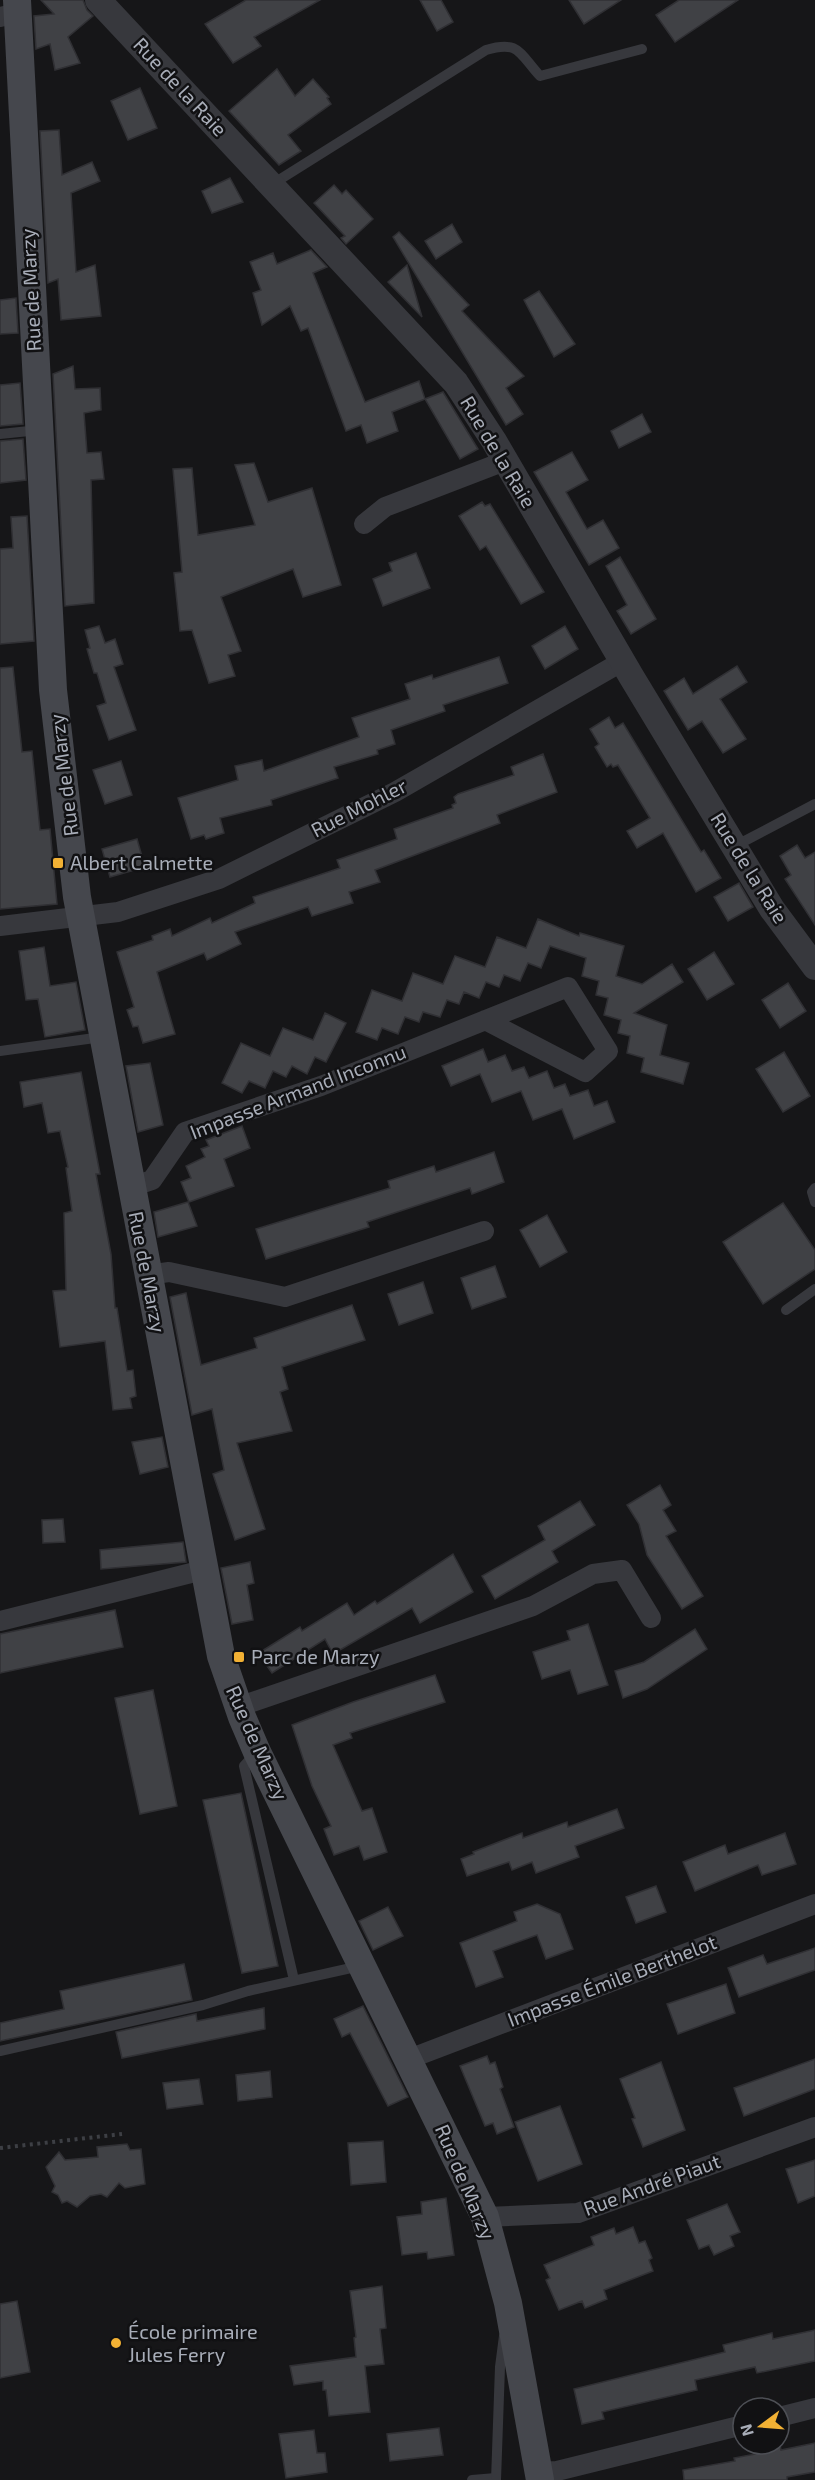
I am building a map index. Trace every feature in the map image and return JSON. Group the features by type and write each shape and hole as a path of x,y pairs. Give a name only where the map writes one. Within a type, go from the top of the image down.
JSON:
{"main road":[{"name":"Rue de Marzy","path":"12,10 53,690 80,918 221,1656 238,1707 258,1752 484,2217 507,2303 540,2476"}],"street":[{"name":"Rue de la Raie","path":"98,0 456,383 506,461 622,661 772,909 815,967"},
{"path":"364,524 385,507 506,461"},
{"name":"Rue Mohler","path":"0,926 80,918 129,909 219,879 395,792 622,661"},
{"name":"Impasse Armand Inconnu","path":"130,1187 152,1180 185,1132 321,1086 485,1020 568,987 608,1051 585,1072 485,1020"},
{"path":"147,1275 169,1272 285,1297 484,1231"},
{"path":"0,1621 203,1570"},
{"path":"238,1707 533,1606 593,1574 622,1570 651,1618"},
{"name":"Impasse Émile Berthelot","path":"409,2059 815,1904"},
{"name":"Rue André Piaut","path":"484,2217 578,2213 815,2127"},
{"path":"791,2414 815,2408"},
{"path":"540,2476 731,2428"}],"lane":[{"path":"271,185 486,50 504,44 514,48 540,76 642,49"},
{"path":"0,434 39,430"},
{"path":"735,846 815,804"},
{"path":"0,1052 103,1037"},
{"path":"815,1188 812,1192 815,1202"},
{"path":"786,1310 815,1289"},
{"path":"258,1752 244,1766 294,1980"},
{"path":"0,2050 203,2006 248,1991 363,1965"},
{"path":"472,2480 496,2479 500,2367 507,2303"}],"path":[{"path":"0,2148 122,2134"}],"building":[{"path":"41,0 83,0 87,10 93,16 68,37 80,63 55,70 50,44 36,49 34,16 54,14"},
{"path":"246,0 320,0 254,37 261,46 233,63 205,24"},
{"path":"420,0 441,0 453,22 437,31"},
{"path":"569,0 621,0 584,24"},
{"path":"679,0 738,0 675,42 656,15"},
{"path":"277,69 295,96 313,79 329,97 327,98 331,104 288,135 301,151 279,165 229,111"},
{"path":"140,88 157,128 128,140 111,101"},
{"path":"59,130 62,175 92,162 100,181 71,193 76,272 95,265 101,316 61,320 58,279 48,283 40,131"},
{"path":"230,178 243,202 212,213 202,191"},
{"path":"334,185 342,194 346,190 373,219 346,244 341,238 345,236 314,203"},
{"path":"452,224 462,242 436,259 425,241"},
{"path":"399,232 469,305 462,311 524,376 506,388 523,414 506,425 393,237"},
{"path":"311,250 327,267 313,273 365,402 419,381 425,399 392,412 398,431 367,443 361,425 346,431 308,328 301,331 290,306 262,325 253,293 261,290 250,262 273,253 277,264"},
{"path":"407,265 422,317 388,282"},
{"path":"539,291 575,344 554,357 524,300"},
{"path":"16,298 18,333 0,334 0,300"},
{"path":"73,366 75,389 100,388 101,410 84,413 87,453 101,452 104,479 91,480 94,603 65,606 53,374"},
{"path":"20,383 23,424 0,426 0,385"},
{"path":"443,392 478,449 460,459 425,399"},
{"path":"642,414 651,432 619,448 611,431"},
{"path":"23,439 26,480 0,483 0,441"},
{"path":"572,452 588,480 566,492 587,529 603,520 619,548 589,565 534,472"},
{"path":"254,463 268,502 312,488 341,585 303,597 293,569 221,597 241,651 228,655 235,676 209,683 192,630 180,631 174,573 182,572 173,469 192,468 198,535 255,525 235,465"},
{"path":"482,502 485,506 490,504 544,592 521,604 486,546 480,550 459,516"},
{"path":"27,516 34,641 0,644 0,549 13,548 11,517"},
{"path":"416,553 430,588 383,606 373,579 392,571 389,563"},
{"path":"620,557 656,619 631,634 617,611 627,605 606,566"},
{"path":"99,626 105,643 115,639 123,664 114,667 136,730 109,740 97,706 106,703 87,649 90,648 85,630"},
{"path":"565,626 578,649 545,669 532,646"},
{"path":"499,657 508,683 443,705 445,711 391,730 395,744 377,750 378,754 334,767 338,778 271,800 272,805 220,818 224,833 206,839 204,835 191,839 178,798 238,780 235,766 262,760 264,771 359,737 352,718 410,699 405,684 432,675 433,679"},
{"path":"737,666 747,682 720,699 746,739 723,753 702,721 688,730 664,691 684,678 693,694"},
{"path":"13,667 22,752 32,751 40,830 50,829 57,904 0,909 0,668"},
{"path":"609,717 615,728 623,723 701,852 704,850 721,878 696,892 663,833 637,848 627,831 650,818 618,765 613,767 611,764 607,767 595,747 599,744 590,729"},
{"path":"543,754 557,792 497,815 500,823 375,870 380,882 349,892 353,903 312,916 308,907 235,932 241,944 207,960 204,953 157,972 175,1034 143,1043 138,1026 133,1027 127,1010 134,1007 117,952 153,940 152,936 170,929 172,936 210,918 212,923 255,903 253,897 340,868 337,860 397,839 394,829 453,808 452,805 456,803 454,797 458,794 514,775 511,767"},
{"path":"121,761 132,795 105,804 93,770"},
{"path":"137,839 145,867 110,877 102,849"},
{"path":"797,845 805,858 815,852 815,925 785,879 791,875 780,856"},
{"path":"739,883 753,907 728,921 714,897"},
{"path":"538,919 579,936 580,933 624,946 616,976 642,984 672,964 683,982 634,1013 667,1025 660,1055 689,1063 683,1084 641,1072 644,1058 627,1053 630,1036 618,1033 621,1020 604,1015 608,998 596,995 599,981 582,976 586,958 550,946 541,968 528,963 520,981 504,975 499,987 486,982 479,998 464,992 459,1004 447,1000 440,1017 423,1012 419,1022 405,1017 398,1034 382,1028 377,1040 356,1032 372,990 402,1001 413,973 443,984 455,956 485,967 497,937 526,948"},
{"path":"44,947 50,986 76,982 85,1030 45,1037 38,999 26,1000 19,951"},
{"path":"714,952 734,984 707,1000 688,969"},
{"path":"788,983 806,1011 780,1028 762,1000"},
{"path":"325,1013 346,1023 326,1062 315,1057 307,1074 292,1066 286,1077 273,1071 265,1088 249,1081 242,1093 222,1083 241,1043 270,1056 283,1028 313,1040"},
{"path":"483,1049 488,1062 505,1055 512,1071 524,1067 529,1078 547,1071 554,1088 565,1084 570,1096 588,1090 594,1106 607,1101 615,1122 574,1139 562,1109 533,1120 521,1091 492,1102 480,1074 451,1086 442,1066"},
{"path":"784,1052 810,1096 783,1112 756,1069"},
{"path":"150,1063 163,1125 138,1132 126,1066"},
{"path":"81,1072 100,1174 96,1174 111,1254 115,1308 117,1308 127,1371 133,1370 136,1396 130,1398 132,1408 113,1410 105,1341 60,1347 53,1291 66,1290 64,1213 72,1211 66,1168 68,1167 60,1131 48,1133 42,1103 24,1107 20,1082"},
{"path":"242,1126 250,1148 224,1159 234,1186 189,1202 181,1182 191,1178 186,1166 205,1157 201,1149 209,1146 206,1140"},
{"path":"494,1152 504,1182 472,1194 470,1188 367,1222 369,1227 266,1259 256,1229 390,1188 388,1181 434,1166 436,1172"},
{"path":"188,1202 197,1226 158,1237 154,1212"},
{"path":"783,1203 815,1250 815,1269 763,1304 723,1242"},
{"path":"547,1215 567,1252 540,1267 520,1230"},
{"path":"495,1266 506,1297 472,1309 461,1278"},
{"path":"423,1282 433,1313 399,1325 388,1294"},
{"path":"186,1293 201,1365 257,1348 254,1338 352,1305 365,1340 282,1367 288,1389 280,1392 292,1431 237,1443 265,1529 235,1540 213,1474 224,1470 212,1409 192,1415 170,1297"},
{"path":"162,1437 168,1467 140,1474 132,1442"},
{"path":"660,1485 671,1505 663,1510 676,1531 666,1536 703,1596 682,1609 647,1555 639,1524 627,1505"},
{"path":"580,1501 595,1525 552,1551 558,1562 495,1599 482,1576 545,1540 538,1526"},
{"path":"63,1519 65,1542 43,1543 42,1520"},
{"path":"183,1542 186,1562 101,1569 100,1550"},
{"path":"453,1554 473,1592 420,1623 412,1608 333,1654 325,1639 272,1673 262,1659 262,1651 300,1627 302,1631 347,1603 354,1615 375,1601 377,1604"},
{"path":"250,1562 254,1583 247,1585 253,1620 232,1624 221,1568"},
{"path":"115,1610 123,1647 0,1673 0,1634"},
{"path":"588,1624 608,1685 578,1694 570,1670 542,1679 533,1652 570,1640 567,1631"},
{"path":"695,1629 707,1649 647,1689 623,1698 615,1671 644,1662"},
{"path":"435,1675 445,1702 350,1733 352,1738 333,1745 362,1811 372,1808 387,1852 364,1860 359,1846 334,1855 324,1829 331,1826 312,1786 292,1725"},
{"path":"153,1690 177,1806 140,1814 115,1698"},
{"path":"241,1793 278,1966 242,1973 203,1800"},
{"path":"617,1809 624,1828 575,1846 579,1857 536,1873 532,1862 512,1870 509,1862 467,1876 461,1859 474,1854 473,1852 522,1833 523,1838 567,1822 568,1827"},
{"path":"785,1833 796,1864 762,1875 758,1865 695,1891 683,1862 725,1845 728,1854"},
{"path":"656,1886 666,1912 636,1923 626,1897"},
{"path":"537,1904 560,1914 573,1949 546,1959 537,1935 493,1951 503,1977 476,1987 460,1943 517,1921 514,1912"},
{"path":"388,1907 403,1936 373,1950 359,1921"},
{"path":"815,1948 815,1970 739,1997 728,1968 763,1955 767,1964"},
{"path":"184,1964 192,2000 0,2041 0,2023 64,2009 60,1991"},
{"path":"726,1984 735,2013 678,2034 667,2004"},
{"path":"363,2006 408,2097 388,2106 350,2033 342,2037 334,2019"},
{"path":"264,2008 265,2029 122,2058 116,2032 196,2014 197,2021"},
{"path":"487,2056 490,2064 495,2062 503,2087 500,2089 514,2127 497,2134 493,2123 485,2126 460,2066"},
{"path":"815,2059 815,2089 744,2116 734,2088"},
{"path":"661,2062 685,2130 643,2147 620,2079"},
{"path":"270,2071 272,2097 238,2101 236,2075"},
{"path":"199,2079 203,2104 167,2109 163,2083"},
{"path":"560,2106 582,2164 538,2181 515,2122"},
{"path":"383,2141 386,2182 351,2185 348,2143"},
{"path":"127,2144 130,2150 141,2149 145,2184 125,2188 119,2183 107,2197 101,2194 90,2196 77,2207 67,2201 62,2203 58,2195 52,2192 55,2186 46,2167 59,2152 65,2160 98,2157 97,2147"},
{"path":"815,2160 815,2196 798,2203 786,2169"},
{"path":"446,2198 454,2255 428,2259 427,2252 402,2255 397,2217 422,2214 421,2202"},
{"path":"727,2204 740,2232 730,2236 734,2246 714,2255 709,2245 699,2249 687,2220"},
{"path":"633,2227 639,2243 645,2241 652,2258 649,2260 653,2271 604,2290 607,2299 585,2308 582,2301 559,2310 546,2280 550,2278 544,2265 594,2245 591,2237 614,2228 616,2234"},
{"path":"382,2286 386,2328 380,2329 384,2364 365,2366 370,2412 329,2416 323,2381 294,2385 290,2366 356,2357 354,2338 356,2337 350,2291"},
{"path":"17,2301 30,2372 0,2378 0,2304"},
{"path":"815,2330 815,2361 757,2373 755,2367 695,2380 697,2390 602,2412 604,2419 582,2424 574,2389 725,2352 723,2345 772,2333 773,2339"},
{"path":"439,2428 443,2455 390,2461 387,2434"},
{"path":"314,2430 317,2453 325,2453 327,2472 286,2478 279,2434"},
{"path":"815,2443 815,2472 787,2477 787,2480 684,2480 683,2470 735,2461 734,2458 745,2456 791,2456 791,2448"}],"place":[{"name":"Albert Calmette","path":"58,863"},
{"name":"Parc de Marzy","path":"239,1657"},
{"name":"École primaire Jules Ferry","path":"116,2343"}]}
